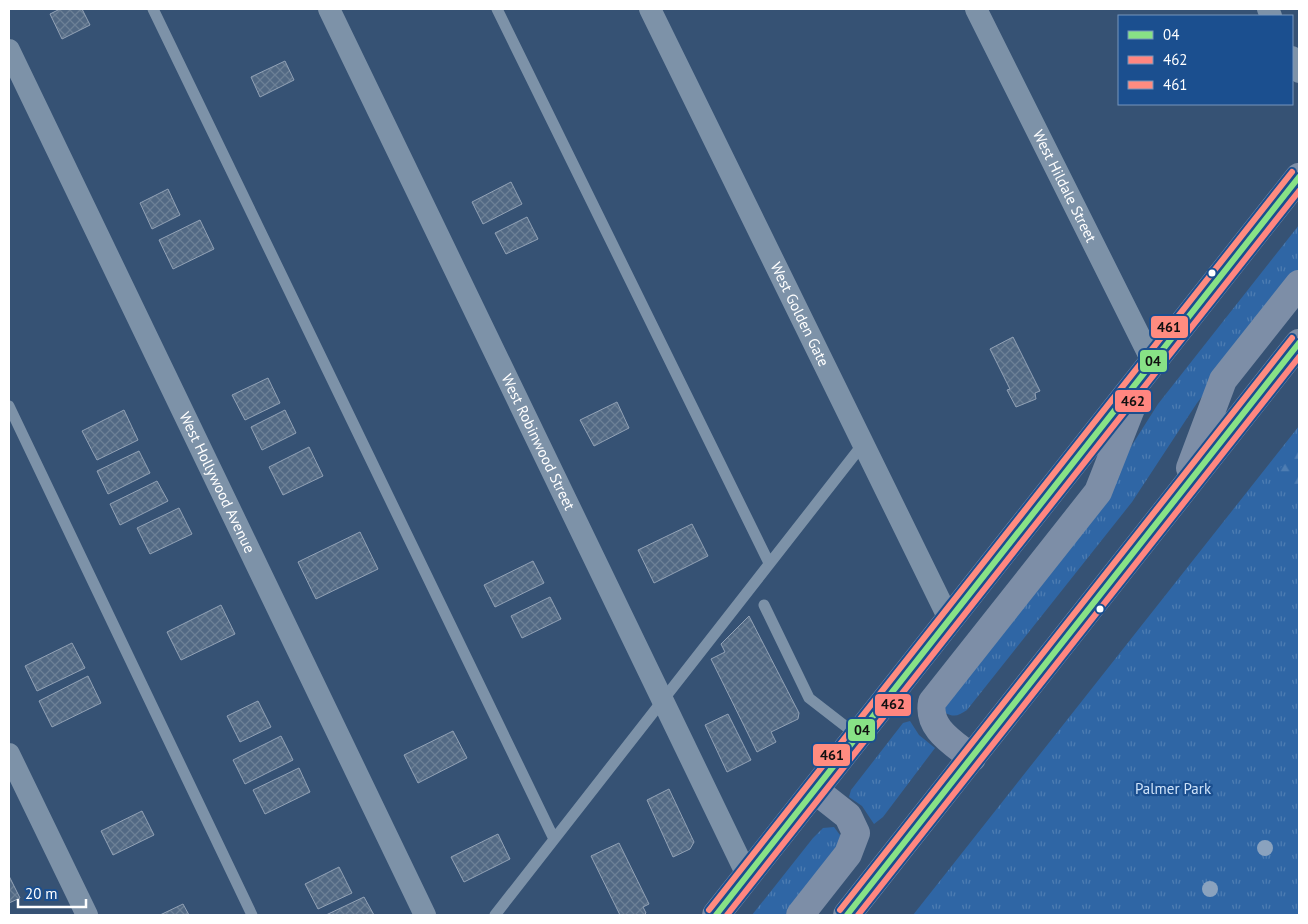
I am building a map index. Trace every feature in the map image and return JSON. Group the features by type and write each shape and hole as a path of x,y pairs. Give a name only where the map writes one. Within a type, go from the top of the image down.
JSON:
{"main road":[{"path":"716,915 1299,177"},
{"path":"1181,493 1223,380 1299,284"},
{"path":"846,915 1299,343"},
{"path":"972,758 936,727 930,711 932,702 1098,492 1150,367"},
{"path":"800,915 848,854 856,833 848,816 815,790"}],"street":[{"name":"West Robinwood Street","path":"329,9 748,875"},
{"name":"West Golden Gate","path":"650,9 949,619"},
{"name":"West Hildale Street","path":"976,9 1150,367"},
{"name":"West Hollywood Avenue","path":"9,50 424,915"},
{"path":"1293,59 1299,72"},
{"path":"9,754 87,915"}],"lane":[{"path":"153,9 554,839"},
{"path":"497,9 769,563"},
{"path":"9,406 252,915"},
{"path":"496,915 662,699 863,444"},
{"path":"764,605 810,698 858,736"}],"green space":[{"path":"1299,225 1299,271 1197,403 1132,502 967,710 956,716 944,712 948,690 1125,456 1158,404"},
{"name":"Palmer Park","path":"1299,426 1299,915 913,915"},
{"path":"1299,445 1299,505 1279,470"},
{"path":"910,721 919,735 935,748 883,817 874,824 862,806 849,797 851,790 903,723"},
{"path":"834,827 840,835 842,843 786,915 752,915 813,838 823,828"}],"building":[{"path":"60,9 82,9 90,25 62,39 50,14"},
{"path":"285,61 294,80 260,97 251,77"},
{"path":"511,182 522,204 483,224 472,202"},
{"path":"168,189 180,215 152,229 140,203"},
{"path":"527,217 538,239 506,254 495,233"},
{"path":"200,220 214,249 173,269 159,240"},
{"path":"1013,337 1040,391 1035,393 1036,399 1016,407 1007,390 1010,389 990,349"},
{"path":"268,378 280,403 245,420 232,395"},
{"path":"617,402 629,428 594,446 580,420"},
{"path":"124,410 138,440 97,460 82,431"},
{"path":"285,410 296,433 262,450 251,427"},
{"path":"309,447 323,476 283,495 269,467"},
{"path":"139,451 150,473 108,494 97,471"},
{"path":"157,481 168,501 120,525 110,504"},
{"path":"179,508 192,534 150,554 137,528"},
{"path":"692,524 708,556 654,583 638,550"},
{"path":"360,532 378,569 316,599 298,562"},
{"path":"533,561 544,583 495,607 484,585"},
{"path":"550,597 561,619 522,638 511,616"},
{"path":"221,605 235,634 181,660 167,632"},
{"path":"749,616 799,713 798,719 771,732 776,742 757,752 711,659 725,652 721,644"},
{"path":"72,643 85,668 37,691 25,666"},
{"path":"88,676 101,703 52,727 39,701"},
{"path":"258,701 271,727 240,742 227,716"},
{"path":"728,714 751,760 727,772 705,725"},
{"path":"453,731 467,758 418,783 404,755"},
{"path":"281,736 293,760 245,784 233,760"},
{"path":"299,768 310,792 265,814 253,790"},
{"path":"669,789 694,842 690,849 673,857 647,800"},
{"path":"142,811 154,835 113,855 101,831"},
{"path":"498,834 510,859 464,882 451,857"},
{"path":"619,843 649,904 643,907 646,913 644,915 620,915 591,856"},
{"path":"339,867 352,893 318,909 305,884"},
{"path":"9,876 20,898 9,903"},
{"path":"364,897 374,915 326,915"},
{"path":"183,904 189,915 160,915"}],"transit line":[{"name":"461","path":"709,910 1292,172"},
{"name":"04","path":"716,915 1299,177"},
{"name":"462","path":"727,915 1299,191"},
{"name":"461","path":"840,910 1292,338"},
{"name":"04","path":"847,915 1299,343"},
{"name":"462","path":"858,915 1299,357"}]}
